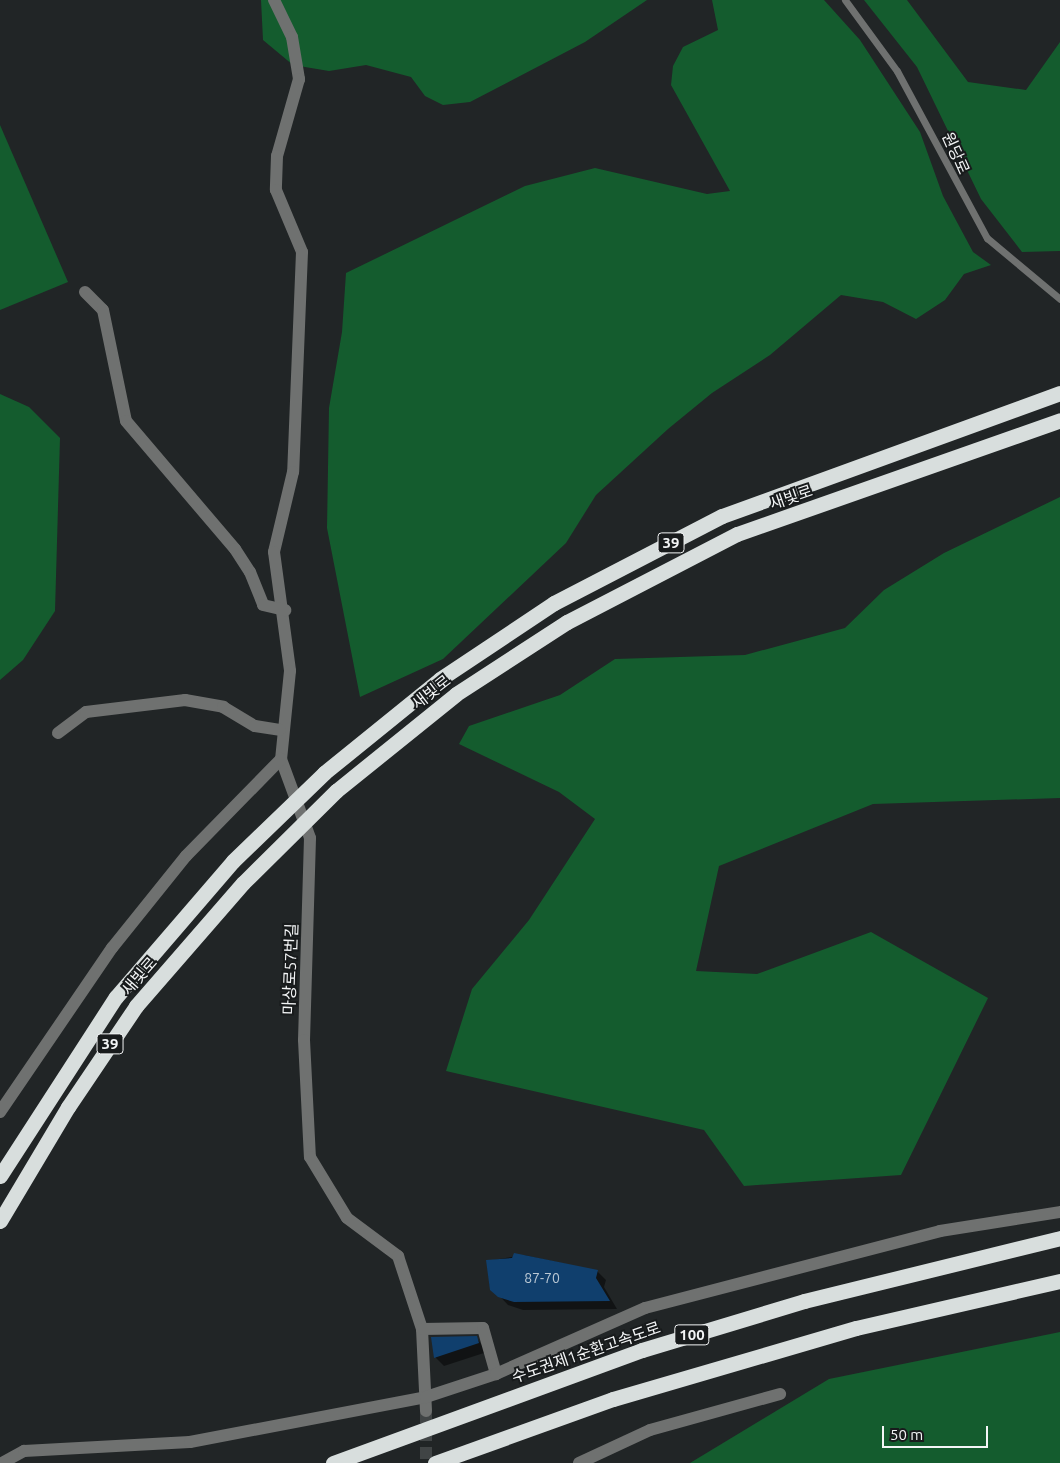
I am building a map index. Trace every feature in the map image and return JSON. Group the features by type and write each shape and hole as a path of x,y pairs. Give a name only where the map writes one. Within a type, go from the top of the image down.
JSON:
{"highway":[{"name":"새빛로","path":"0,1176 116,996 233,861 324,773 440,679 554,604 722,516 1060,393"},
{"name":"새빛로","path":"0,1221 68,1106 136,1006 243,883 336,791 456,694 559,627 737,534 1060,420"},
{"name":"수도권제1순환고속도로","path":"333,1463 642,1350 804,1301 1060,1238"},
{"name":"100","path":"435,1463 613,1399 856,1328 1060,1281"}],"street":[{"name":"마상로57번길","path":"274,0 292,37 298,79 277,156 276,190 302,252 294,361 293,472 274,552 285,610 290,671 280,730 280,759 310,838 304,1040 310,1156 347,1218 398,1256 422,1328 426,1411"},
{"path":"84,292 103,310 126,421 235,549 250,572 263,606 285,610"},
{"path":"58,733 86,712 185,700 224,707 255,726 280,730"},
{"path":"0,1112 112,948 186,856 280,759"},
{"path":"2,1463 24,1451 190,1442 426,1397 496,1374 645,1308 940,1231 1060,1212"},
{"path":"422,1328 483,1328 496,1374"},
{"path":"579,1463 650,1430 780,1394"}],"lane":[{"name":"원당로","path":"845,0 897,71 932,132 960,195 987,238 1060,299"}],"green space":[{"path":"261,0 647,0 585,42 470,102 443,105 425,96 411,77 366,65 329,71 293,65 263,40"},
{"path":"712,0 824,0 860,40 920,132 943,196 973,252 991,265 964,274 945,300 916,319 883,302 841,295 770,355 712,393 668,429 596,495 566,543 443,659 360,697 327,528 329,408 342,332 346,273 525,186 595,168 707,194 730,191 671,85 673,66 683,47 718,30"},
{"path":"864,0 907,0 968,82 1026,90 1060,42 1060,251 1022,252 981,199 917,67"},
{"path":"0,125 68,282 0,310"},
{"path":"0,394 29,407 60,438 55,611 23,660 0,680"},
{"path":"1060,497 1060,798 873,804 719,866 696,971 757,974 871,932 988,998 901,1175 744,1186 704,1130 446,1071 472,989 529,920 595,819 559,792 459,744 469,726 560,695 615,659 745,655 845,628 884,590 944,553"},
{"path":"1060,1332 1060,1463 690,1463 829,1379"}],"building":[{"path":"514,1253 598,1270 596,1278 610,1301 514,1302 498,1297 490,1290 486,1260 512,1258"},
{"path":"477,1336 479,1343 434,1358 431,1337"}],"tunnel":[{"path":"426,1411 426,1463"}]}
